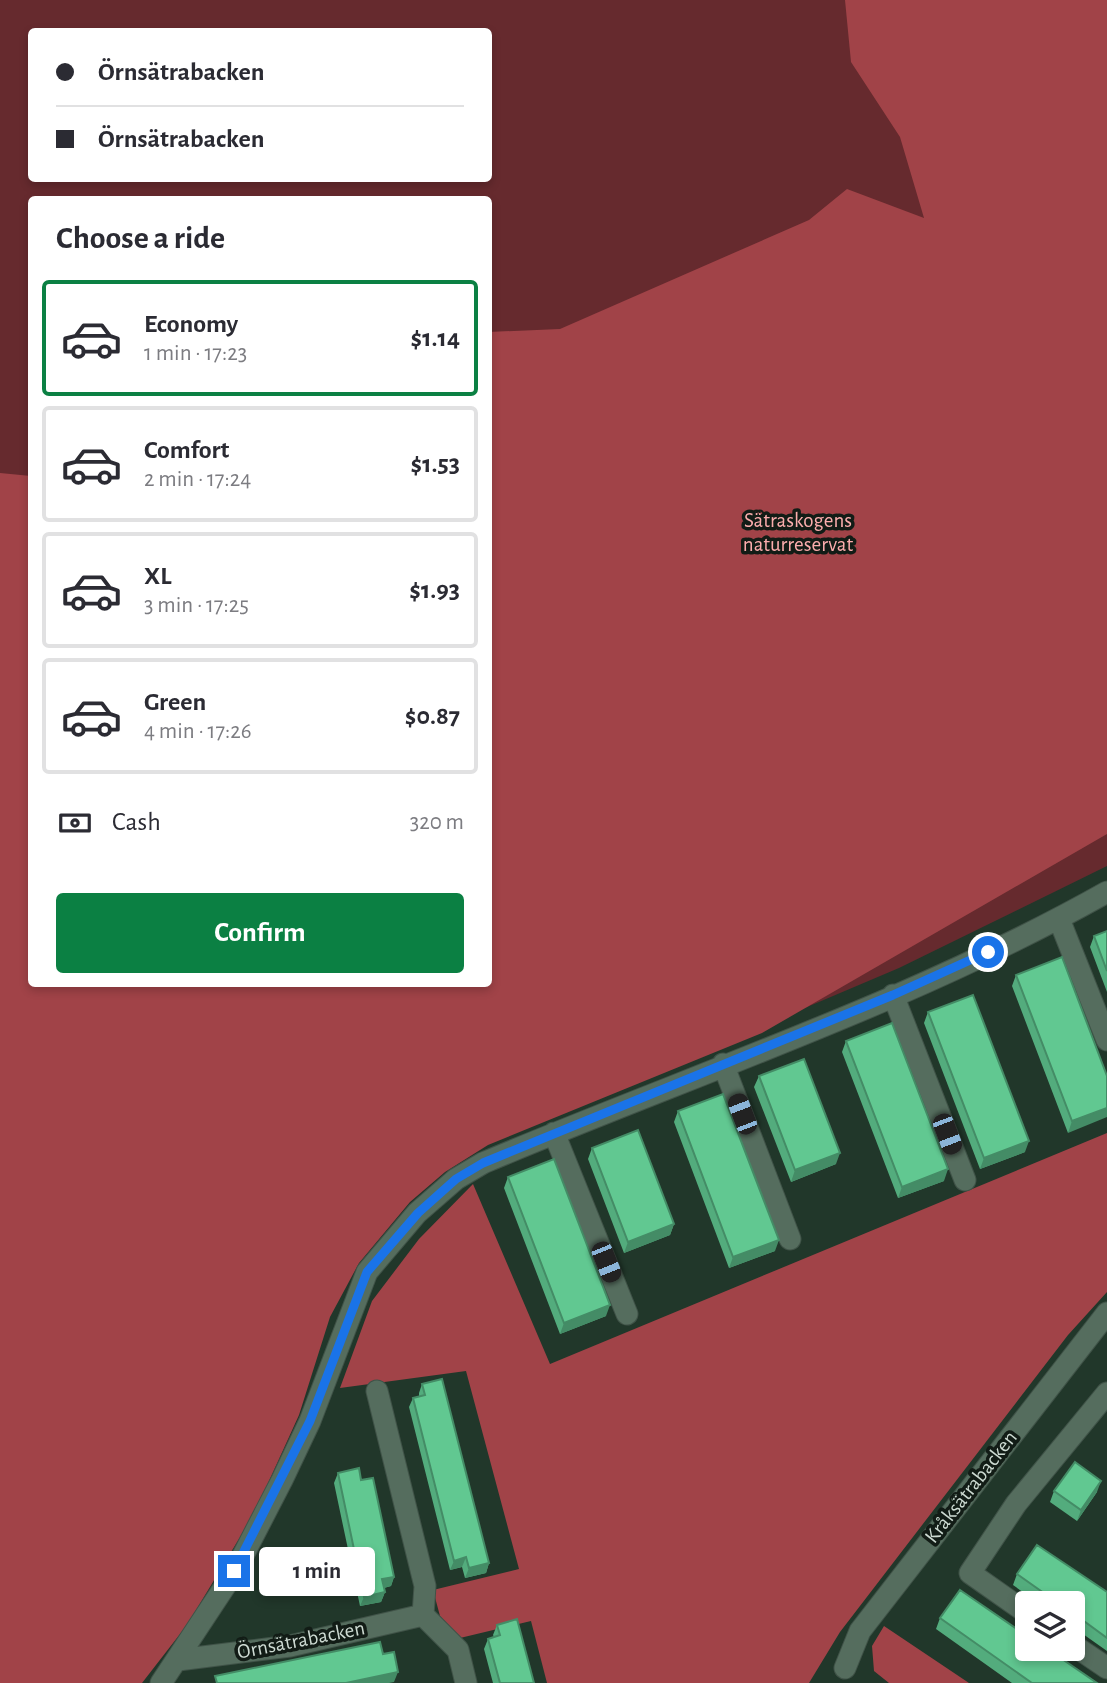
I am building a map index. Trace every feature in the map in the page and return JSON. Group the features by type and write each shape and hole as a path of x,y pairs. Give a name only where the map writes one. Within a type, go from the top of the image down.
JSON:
{"street":[{"path":"161,1683 234,1571 282,1480 310,1421 367,1272 418,1213 456,1179 483,1163 554,1133 893,995 1059,919 1107,892"},
{"path":"1059,919 1107,1040"},
{"path":"893,995 965,1180"},
{"path":"723,1064 790,1239"},
{"path":"554,1133 627,1314"},
{"name":"Kråksätrabacken","path":"845,1668 860,1631 1107,1313"},
{"path":"377,1391 425,1586 423,1615 458,1650 466,1683"},
{"path":"1015,1605 970,1573 1016,1504 1107,1392"},
{"name":"Örnsätrabacken","path":"178,1660 290,1646 423,1615"},
{"path":"1085,1653 1107,1668"}],"green space":[{"name":"Sätraskogens naturreservat","path":"0,0 1107,0 1107,866 899,968 435,1165 0,1672"},
{"name":"Sätraskogens naturreservat","path":"845,0 1107,0 1107,834 762,1033 488,1145 445,1172 410,1202 359,1263 330,1317 299,1415 254,1514 187,1625 142,1683 0,1683 0,473 28,476 28,987 492,987 492,332 560,329 809,220 847,189 924,218 900,137 851,62"},
{"path":"1107,1133 1107,1292 1068,1335 840,1632 809,1683 547,1683 531,1621 460,1638 440,1616 433,1590 519,1569 466,1371 340,1388 372,1301 419,1239 473,1184 550,1364"},
{"path":"884,1626 969,1683 889,1683 874,1671 872,1646"}],"building":[{"path":"1107,931 1107,971 1094,936"},
{"path":"1062,957 1107,1076 1107,1108 1072,1121 1016,975"},
{"path":"973,995 1029,1141 984,1158 928,1012"},
{"path":"892,1023 948,1169 902,1187 846,1041"},
{"path":"804,1059 840,1153 795,1170 759,1076"},
{"path":"723,1094 779,1240 733,1257 678,1111"},
{"path":"638,1130 674,1224 628,1242 592,1148"},
{"path":"554,1159 610,1305 564,1323 508,1177"},
{"path":"442,1379 489,1563 469,1568 466,1557 454,1561 413,1398 425,1395 422,1384"},
{"path":"1075,1462 1101,1481 1081,1510 1054,1491"},
{"path":"359,1468 361,1480 373,1478 394,1577 382,1579 385,1592 364,1597 338,1473"},
{"path":"1037,1545 1107,1592 1107,1638 1085,1622 1085,1591 1041,1591 1017,1574"},
{"path":"960,1590 1015,1628 1015,1661 1065,1661 1097,1683 1032,1683 940,1618"},
{"path":"517,1619 534,1683 500,1683 488,1639 500,1635 497,1625"},
{"path":"380,1642 383,1654 394,1652 398,1672 346,1683 217,1683 215,1676"}],"route":[{"path":"234,1571 310,1421 367,1272 418,1213 456,1179 483,1163 526,1144 893,995 988,952"}]}
